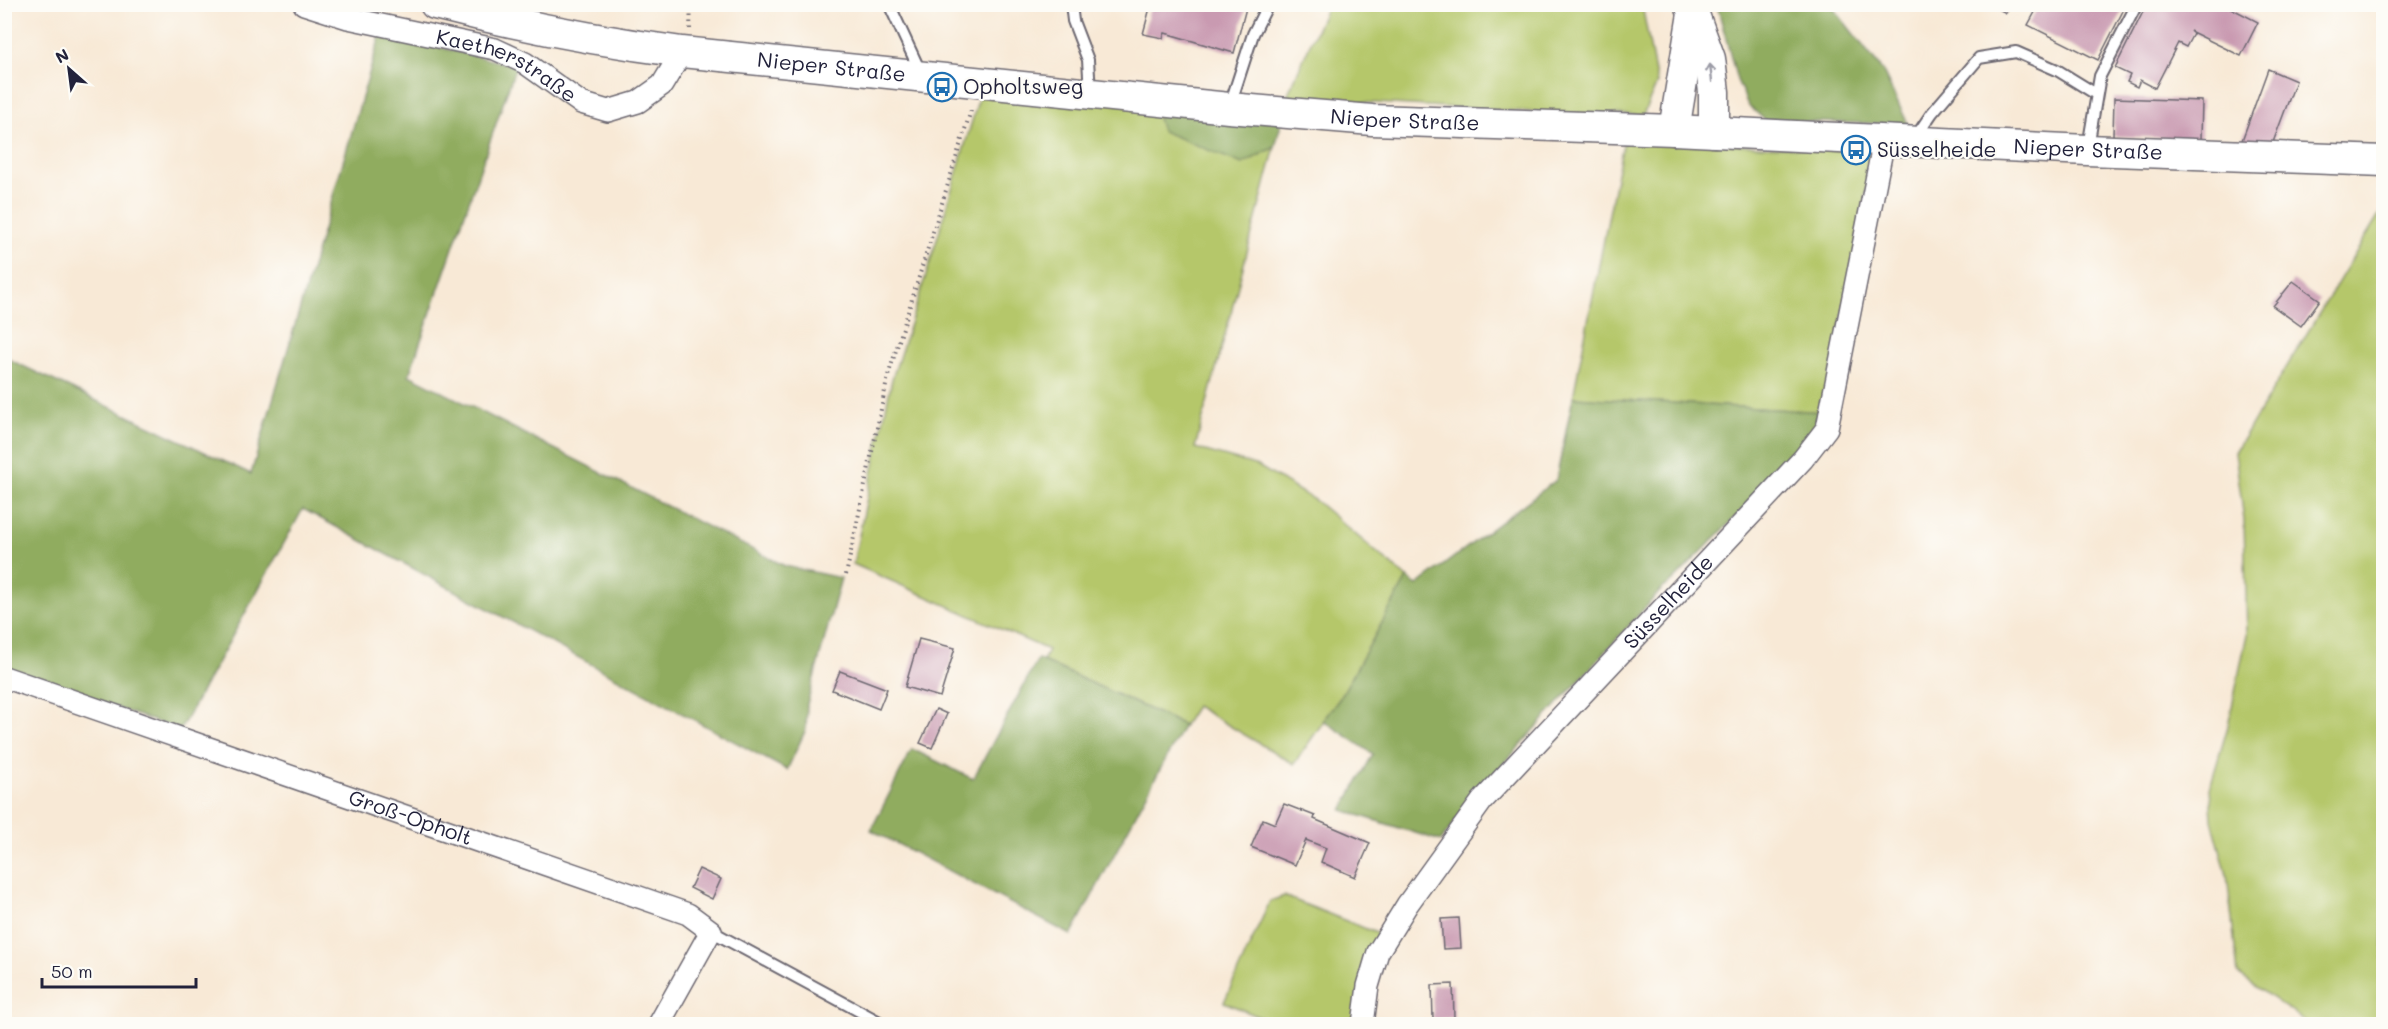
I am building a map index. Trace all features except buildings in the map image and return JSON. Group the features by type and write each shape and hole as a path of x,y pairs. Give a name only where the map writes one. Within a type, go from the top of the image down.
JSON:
{"street":[{"name":"Kaetherstraße","path":"304,4 348,18 495,49 525,63 580,104 608,111 638,102 662,85 682,52"},
{"name":"Nieper Straße","path":"435,4 510,24 598,41 682,52 1229,108 1372,120 1674,130 2087,150 2384,161"},
{"path":"1674,130 1692,9"},
{"path":"1692,9 1710,59 1714,92 1714,132"},
{"name":"Süsselheide","path":"1363,1024 1368,986 1378,952 1407,905 1482,801 1803,459 1827,428 1898,141"},
{"name":"Groß-Opholt","path":"4,677 688,914 711,931"},
{"path":"659,1024 711,931"}],"lane":[{"path":"889,4 923,77"},
{"path":"1071,4 1072,21 1088,60 1090,94"},
{"path":"1229,108 1253,34 1268,4"},
{"path":"2087,150 2100,76 2138,4"},
{"path":"1898,141 1932,113 1979,58 2016,52 2057,70 2096,94"},
{"path":"711,931 883,1024"}],"path":[{"path":"846,575 888,376 979,83"}],"green space":[{"path":"1328,4 1642,5 1657,83 1643,115 1535,112 1286,98"},
{"path":"1717,5 1831,5 1882,70 1908,124 1766,121 1748,105 1737,80"},
{"path":"381,33 516,66 409,375 785,566 841,578 807,704 806,729 787,770 303,509 180,730 5,669 4,357 251,474"},
{"path":"980,94 1152,100 1242,164 1275,147 1195,448 1258,466 1316,501 1407,578 1340,698 1294,764 1196,706 1184,725 1043,661 1048,650 853,564 892,379 929,266"},
{"path":"1152,100 1284,113 1275,147 1242,164 1162,131"},
{"path":"1624,138 1869,152 1871,165 1824,412 1573,397"},
{"path":"2383,208 2383,1024 2309,1024 2238,974 2227,875 2212,820 2210,787 2228,726 2247,634 2244,520 2235,452"},
{"path":"1573,397 1824,412 1798,453 1673,581 1662,589 1471,800 1441,841 1342,810 1373,754 1323,720 1340,698 1407,578 1417,585 1556,480"},
{"path":"1038,659 1184,725 1071,935 871,830 912,749 973,779"},
{"path":"1284,896 1379,934 1353,1024 1276,1024 1224,1002 1270,901"}],"place":[{"name":"Opholtsweg","path":"942,87"},
{"name":"Süsselheide","path":"1856,150"}]}
